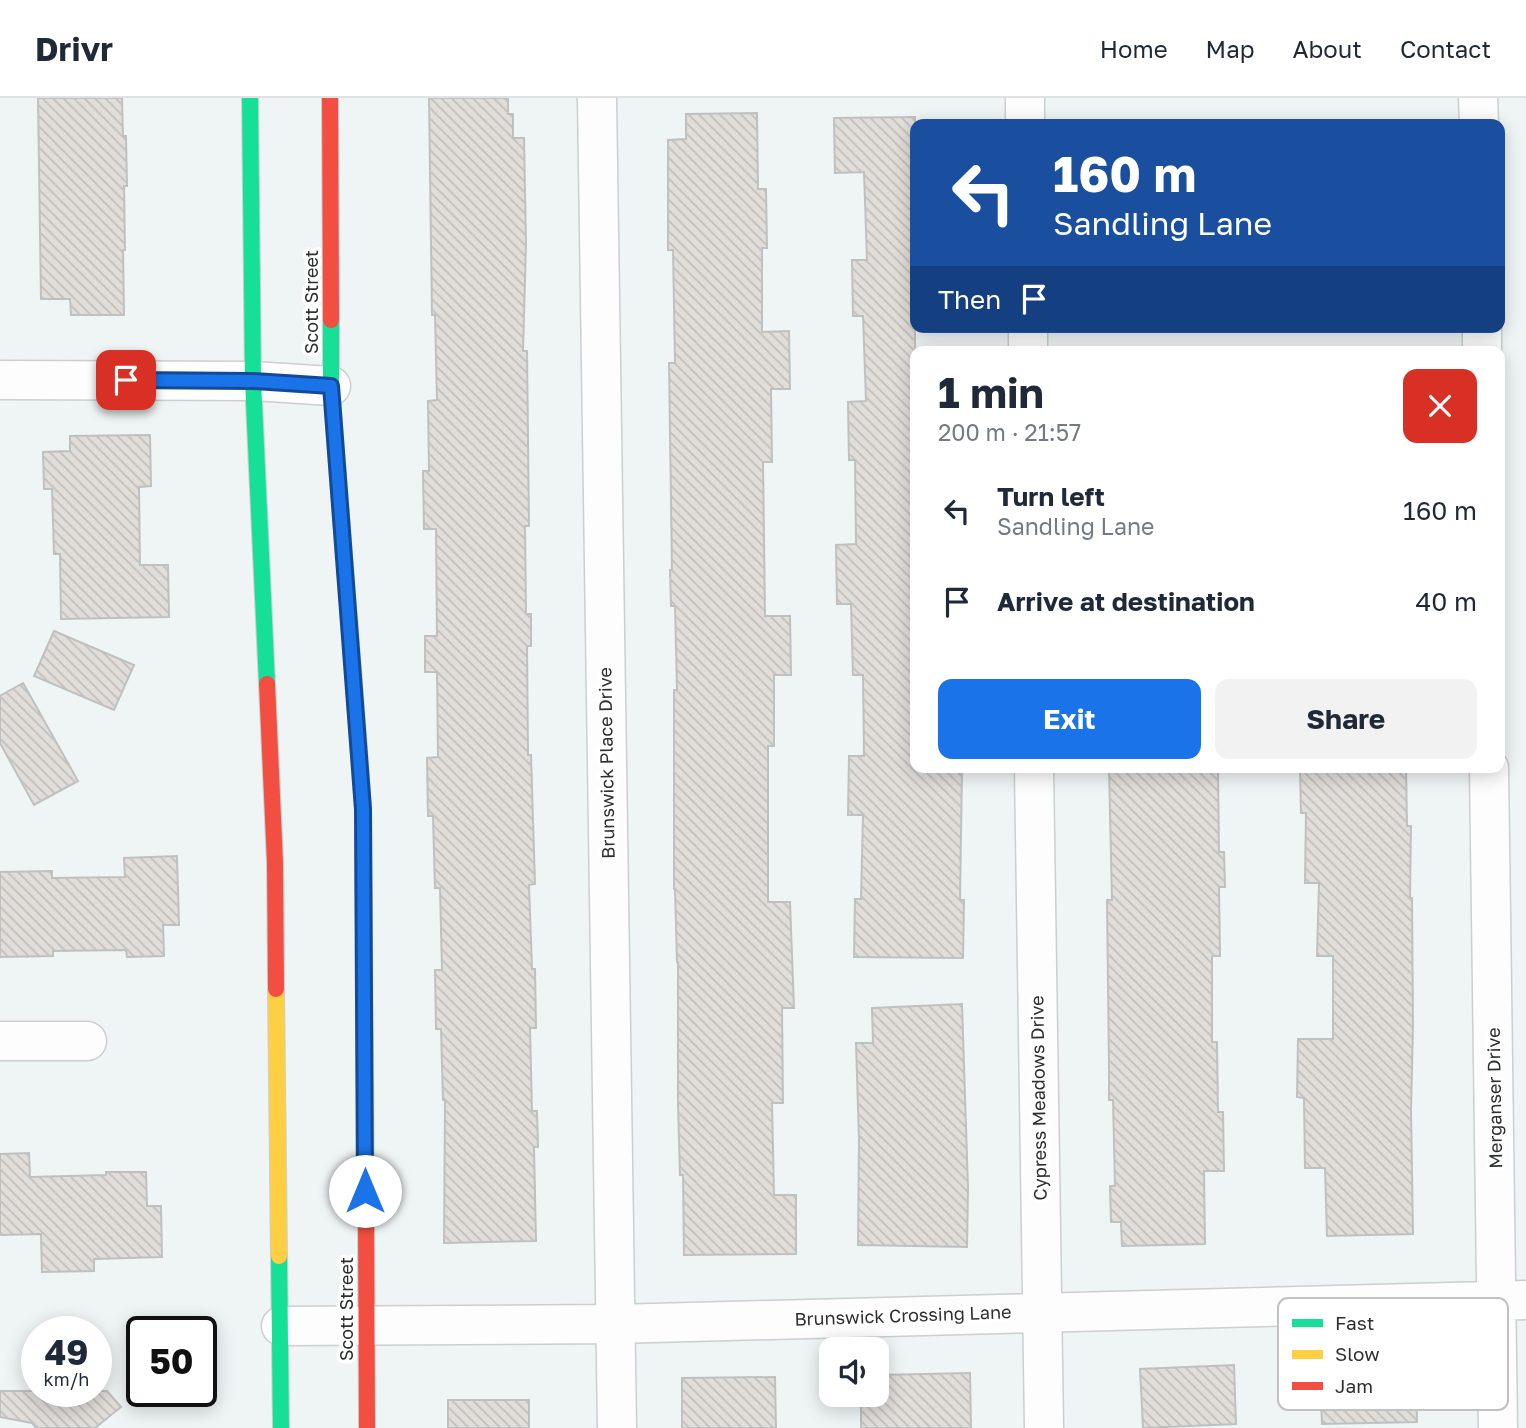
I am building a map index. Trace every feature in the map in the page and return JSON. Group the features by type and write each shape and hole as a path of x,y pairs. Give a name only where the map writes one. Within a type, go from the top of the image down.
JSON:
{"main road":[{"path":"250,98 253,381 275,863 281,1428"},
{"name":"Scott Street","path":"330,98 331,386 363,809 367,1428"}],"street":[{"name":"Brunswick Place Drive","path":"597,98 617,1428"},
{"path":"1025,98 1025,119"},
{"path":"1478,98 1479,119"},
{"path":"0,380 253,381 331,386"},
{"name":"Cypress Meadows Drive","path":"1034,773 1044,1428"},
{"name":"Merganser Drive","path":"1489,773 1512,1300 1508,1337"},
{"path":"0,1041 87,1041"},
{"name":"Brunswick Crossing Lane","path":"281,1326 616,1324 1278,1306"},
{"name":"Merganser Drive","path":"1498,1428 1500,1410"}],"building":[{"path":"38,98 122,98 127,186 124,186 124,315 71,315 70,299 41,299"},
{"path":"429,98 508,98 508,114 513,114 513,138 524,138 526,244 523,351 527,351 529,526 525,526 526,614 531,614 531,646 527,646 528,755 531,755 535,884 529,885 536,1028 530,1028 532,1111 537,1111 538,1147 534,1147 536,1241 444,1243 445,1100 441,1029 436,1029 435,970 442,970 440,888 435,888 433,816 428,816 427,758 438,757 437,672 425,672 425,636 437,636 436,529 424,529 423,471 429,471 428,401 437,400 435,315 432,315"},
{"path":"757,113 758,189 766,189 767,248 762,248 762,332 789,331 790,389 771,389 772,462 763,462 765,616 790,616 791,675 774,675 774,746 768,746 768,902 790,902 794,1008 782,1008 783,1103 772,1103 774,1195 796,1195 796,1254 684,1255 674,889 674,690 677,690 675,606 671,606 670,570 669,363 675,363 673,250 668,250 668,140 686,139 686,114"},
{"path":"915,117 910,119 910,333 915,333 915,346 910,346 910,773 962,773 960,900 964,900 963,958 854,957 855,899 861,899 863,815 848,815 849,756 864,756 863,675 853,675 851,604 837,604 836,545 856,544 855,460 849,460 848,402 866,401 863,316 853,316 852,260 867,260 864,172 835,173 834,118"},
{"path":"150,435 151,486 139,487 140,565 168,565 169,617 61,619 60,554 54,554 52,489 44,489 43,452 70,451 70,436"},
{"path":"54,631 134,665 114,710 34,676"},
{"path":"23,683 78,781 34,805 0,743 0,696"},
{"path":"1109,773 1218,773 1219,852 1224,852 1225,887 1219,887 1220,956 1212,956 1212,1042 1217,1042 1218,1112 1223,1112 1224,1171 1204,1171 1205,1244 1122,1246 1121,1222 1111,1222 1110,1186 1115,1186 1113,1100 1109,1100 1107,900 1112,900"},
{"path":"1300,773 1406,773 1407,826 1411,826 1413,1234 1327,1236 1325,1168 1305,1168 1304,1098 1297,1097 1298,1039 1333,1039 1333,956 1317,956 1319,883 1305,883 1306,813 1301,813"},
{"path":"177,856 179,925 163,925 164,956 127,957 126,950 53,951 53,956 0,957 0,872 52,871 52,878 125,877 124,858"},
{"path":"962,1004 968,1188 967,1247 858,1245 856,1043 873,1043 872,1008"},
{"path":"29,1153 30,1177 146,1172 147,1206 161,1206 162,1257 94,1259 94,1271 42,1272 41,1234 0,1235 0,1154"},
{"path":"1234,1365 1236,1424 1143,1428 1140,1369"},
{"path":"970,1373 971,1428 861,1428 861,1407 889,1407 889,1375"},
{"path":"775,1377 776,1428 682,1428 682,1378"},
{"path":"0,1391 21,1391 21,1407 112,1407 112,1397 121,1407 95,1428 36,1428 32,1423 0,1417"},
{"path":"448,1400 529,1400 529,1428 448,1428"},
{"path":"1321,1410 1417,1410 1417,1422 1322,1424"}],"traffic: fast":[{"path":"250,98 253,381 267,684"},
{"path":"331,320 331,386 358,737"},
{"path":"279,1256 281,1428"}],"traffic: slow":[{"path":"358,737 363,809 366,1216"},
{"path":"276,989 279,1256"}],"traffic: jam":[{"path":"330,98 331,320"},
{"path":"267,684 275,863 276,989"},
{"path":"366,1216 367,1428"}],"route":[{"path":"126,380 253,381 331,386 363,809 365,1191"}]}
